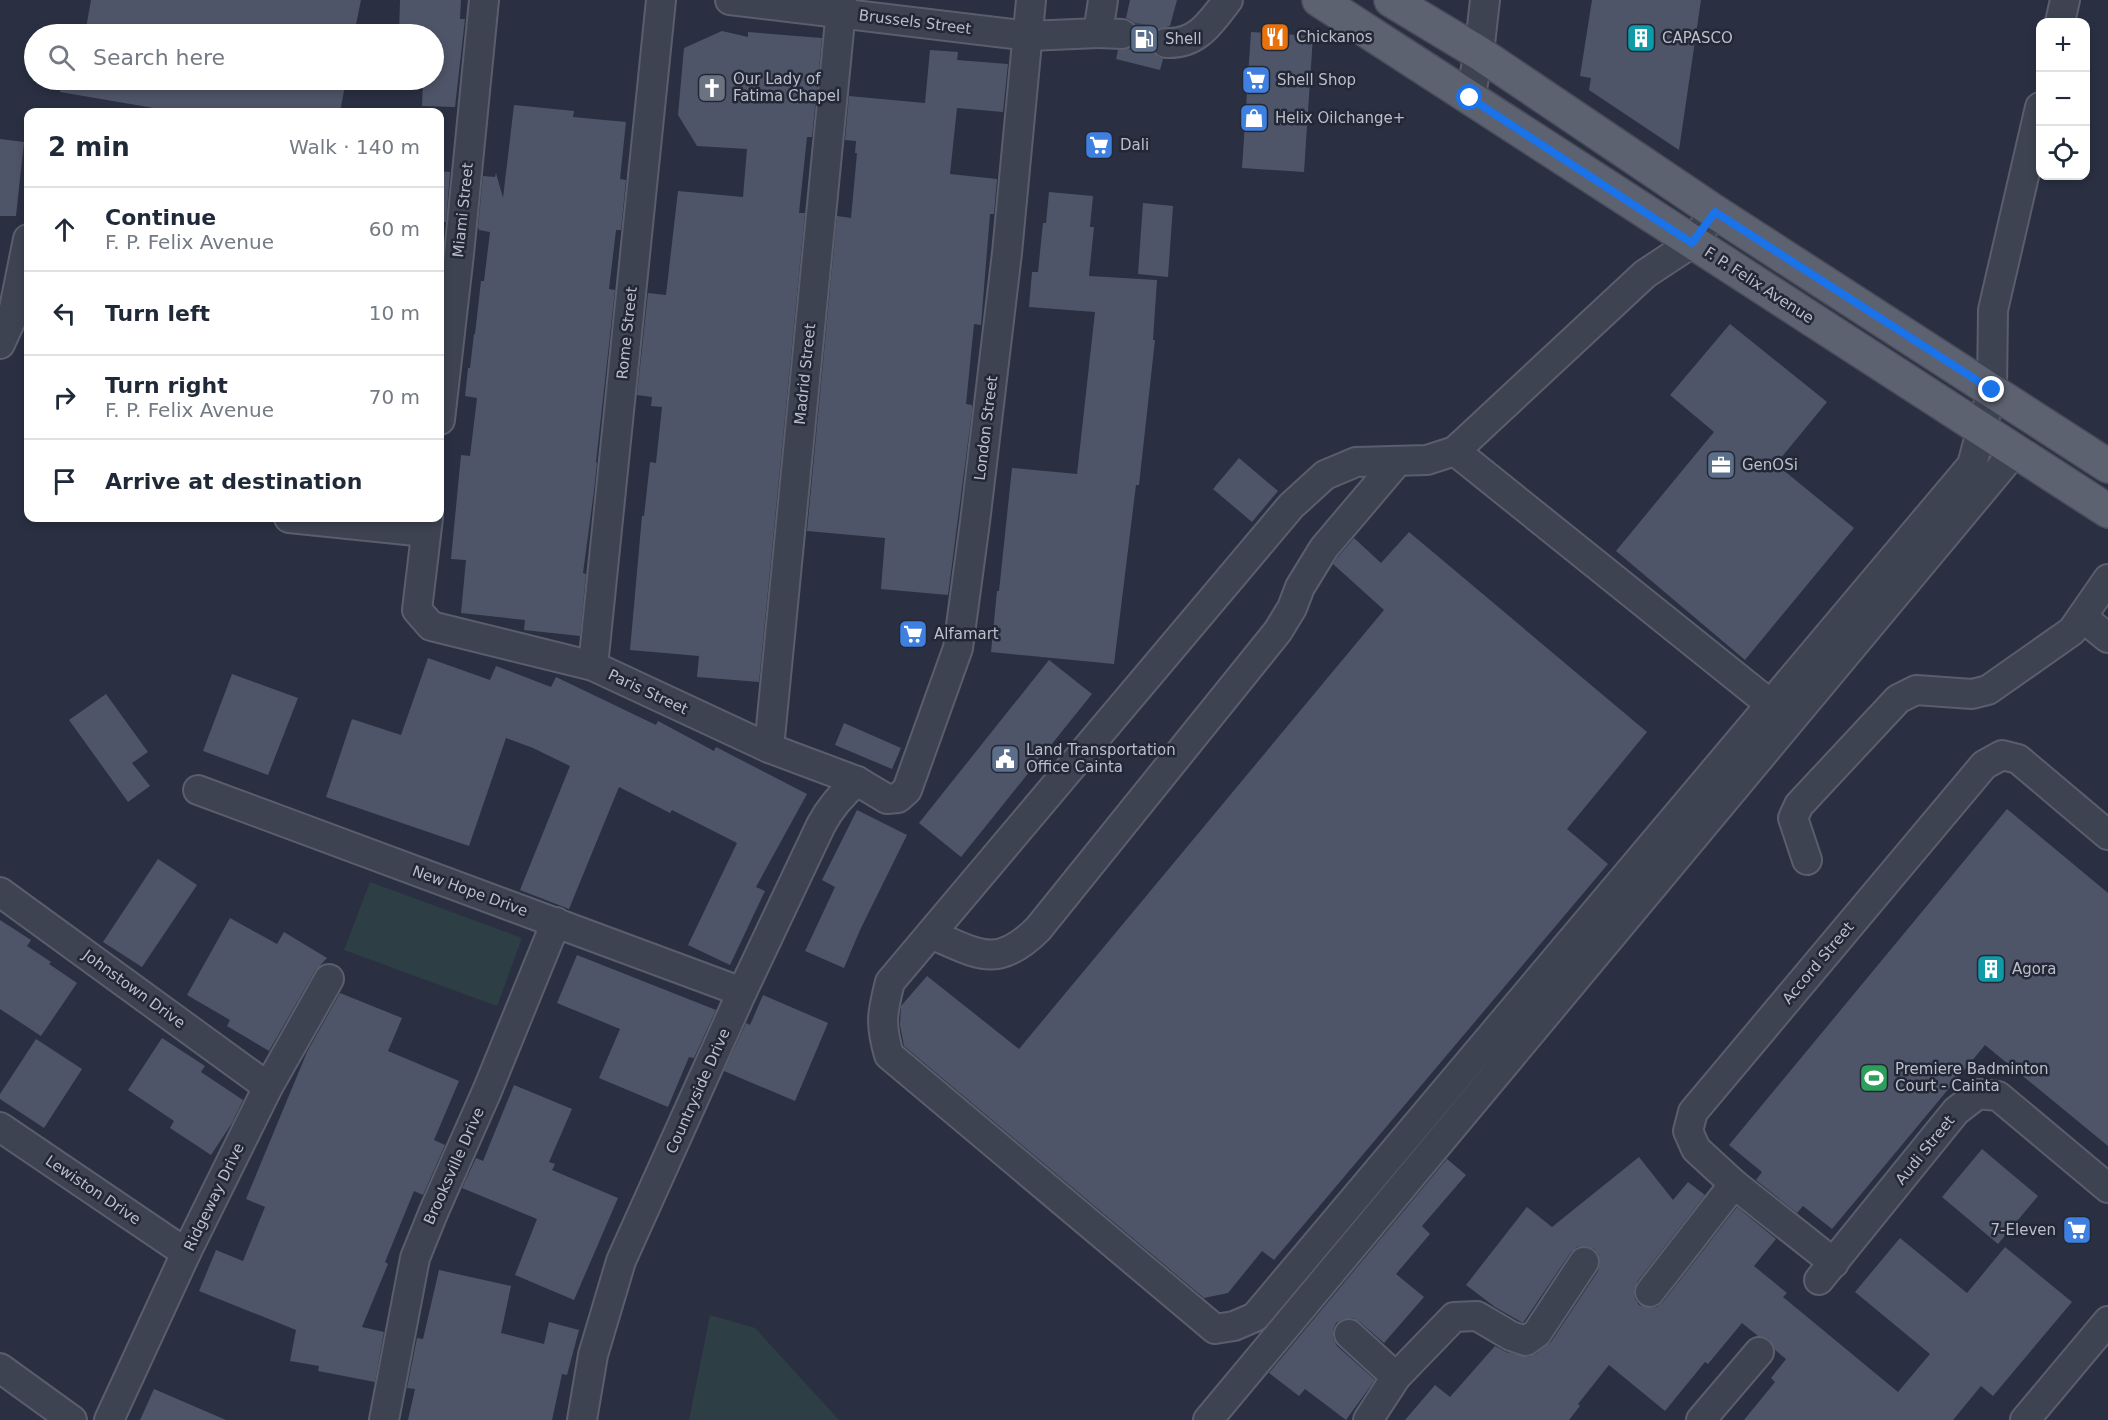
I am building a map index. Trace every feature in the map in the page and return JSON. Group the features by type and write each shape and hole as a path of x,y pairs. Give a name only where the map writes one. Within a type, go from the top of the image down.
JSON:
{"main road":[{"name":"F. P. Felix Avenue","path":"1319,0 2108,512"},
{"path":"1391,0 1479,53 1715,212 2108,466"}],"street":[{"name":"Miami Street","path":"444,346 449,253 484,0"},
{"name":"Rome Street","path":"593,666 662,0"},
{"name":"Brussels Street","path":"730,0 841,6 1029,36 1110,34 1103,0"},
{"name":"London Street","path":"857,782 887,799 898,798 907,790 958,648 1007,253 1031,0"},
{"path":"1167,43 1179,44 1200,35 1228,0"},
{"path":"1470,98 1479,53 1485,0"},
{"path":"2061,18 2065,0"},
{"name":"Madrid Street","path":"769,748 841,6"},
{"path":"1715,212 1692,243 1645,274 1455,451 1427,460 1356,462 1325,475 1291,506 890,982 883,1012 882,1033 889,1055 1215,1329 1234,1326 1255,1317 1972,465 1992,390 1993,310 2036,124"},
{"path":"0,344 12,318 24,259"},
{"path":"1455,451 1770,704"},
{"path":"1208,1420 2015,452"},
{"path":"931,934 977,954 995,956 1011,951 1038,929 1278,631 1292,608 1300,587 1324,548 1397,462"},
{"path":"368,522 427,525"},
{"name":"Paris Street","path":"427,525 417,610 431,626 593,666 769,748 857,782"},
{"path":"1808,860 1793,818 1799,805 1898,699 1916,690 1972,694 1988,690 2072,630 2108,579"},
{"path":"2082,616 2108,638"},
{"name":"Accord Street","path":"1826,1272 1696,1149 1688,1131 1693,1112 1984,765 2002,755 2018,759 2108,835"},
{"name":"Countryside Drive","path":"582,1420 593,1355 621,1261 742,992 821,825 828,811 857,782"},
{"name":"New Hope Drive","path":"198,790 742,992"},
{"name":"Johnstown Drive","path":"0,892 268,1087"},
{"name":"Brooksville Drive","path":"384,1420 415,1258 488,1091 556,922"},
{"name":"Ridgeway Drive","path":"109,1420 186,1253 268,1087 329,979"},
{"name":"Audi Street","path":"1826,1272 1956,1111 1978,1094 1998,1096 2108,1188"},
{"name":"Lewiston Drive","path":"0,1127 186,1253"},
{"path":"1650,1292 1734,1184"},
{"path":"1368,1420 1396,1377 1454,1317 1476,1316 1511,1336 1526,1341 1537,1333 1584,1262"},
{"path":"2025,1420 2108,1321"},
{"path":"1349,1334 1396,1377"},
{"path":"1701,1420 1759,1352"},
{"path":"0,1368 72,1420"}],"shaded area":[{"path":"370,882 522,938 497,1006 344,950"},
{"path":"710,1315 755,1328 839,1420 689,1420"}],"building":[{"path":"91,0 361,0 356,24 87,24"},
{"path":"400,0 461,0 460,19 465,19 455,107 422,106 423,90 444,90 444,24 399,24"},
{"name":"Shell","path":"1130,0 1177,0 1170,26 1158,29 1151,36 1152,51 1163,59 1160,70 1116,59 1118,50 1130,48 1136,43 1138,35 1136,26 1126,18"},
{"name":"CAPASCO","path":"1592,0 1701,0 1679,150 1589,90 1591,78 1580,76"},
{"path":"722,31 748,37 748,32 822,38 812,137 807,137 799,213 805,213 759,682 697,677 699,656 630,650 642,516 644,516 650,462 656,463 662,407 651,406 652,397 637,395 648,293 666,295 678,191 743,197 747,149 697,146 678,115 684,48"},
{"path":"1251,32 1313,36 1304,172 1242,168"},
{"path":"930,50 958,52 957,60 1008,64 1003,112 957,108 950,174 997,179 994,214 990,214 981,325 974,324 966,404 972,405 972,411 948,595 881,589 885,538 807,531 837,216 851,218 857,153 855,153 856,141 845,140 849,96 925,103"},
{"path":"60,90 344,90 341,108 154,108 60,92"},
{"path":"514,105 574,111 573,117 626,122 620,179 626,180 621,230 616,230 609,289 615,290 583,573 586,574 580,636 524,630 525,620 461,613 466,560 451,559 461,455 470,456 477,398 465,396 490,232 479,230 478,227 483,176 495,177 496,173 503,198"},
{"path":"0,139 24,142 16,216 0,216"},
{"path":"444,171 450,172 446,222 444,222"},
{"path":"1049,192 1093,196 1090,227 1094,227 1089,276 1157,280 1153,340 1155,340 1139,485 1136,485 1114,664 991,652 1012,468 1077,474 1095,312 1029,307 1032,272 1038,272"},
{"path":"1143,203 1173,206 1168,277 1138,274"},
{"path":"1730,324 1827,402 1776,464 1854,528 1745,660 1616,551 1714,432 1670,395"},
{"path":"1239,458 1278,491 1252,522 1213,489"},
{"path":"1409,532 1647,732 1567,829 1608,864 1274,1260 1262,1251 1228,1293 1204,1298 904,1046 900,1025 901,1006 927,976 1019,1049 1384,610 1333,564 1337,558 1354,538 1381,563"},
{"path":"428,658 490,680 496,666 551,687 556,677 656,725 658,721 714,751 716,747 807,794 756,887 765,891 730,965 688,945 737,843 672,810 670,813 619,787 569,909 520,890 570,766 533,748 506,738 469,846 326,797 352,719 401,735"},
{"name":"Land Transportation Office Cainta","path":"1049,660 1092,694 961,857 919,823"},
{"path":"232,674 298,698 268,775 203,751"},
{"path":"106,694 148,752 132,763 150,786 128,802 69,720"},
{"path":"844,723 901,748 892,769 835,745"},
{"name":"Agora","path":"2007,809 2108,893 2108,1146 1985,1045 1832,1229 1803,1206 1797,1213 1756,1180 1762,1172 1729,1145"},
{"path":"857,810 907,835 860,930 844,968 805,951 835,887 822,880"},
{"path":"158,859 197,885 142,967 103,942"},
{"path":"230,918 277,944 284,932 327,958 315,971 269,1051 227,1026 230,1020 187,995"},
{"path":"0,920 31,940 27,946 77,983 41,1036 0,1009"},
{"path":"577,955 716,1010 694,1058 689,1057 668,1107 599,1078 620,1029 557,1003"},
{"path":"340,993 402,1018 388,1051 459,1081 434,1140 445,1145 423,1195 414,1191 362,1327 384,1332 375,1382 318,1371 319,1366 290,1361 296,1330 199,1291 216,1250 243,1261 265,1207 246,1199 307,1052"},
{"path":"763,995 828,1023 795,1101 724,1071 746,1023 750,1025"},
{"path":"162,1038 205,1066 201,1072 243,1100 232,1123 211,1155 170,1128 174,1121 128,1090"},
{"path":"36,1039 82,1069 44,1128 0,1099 0,1094"},
{"path":"514,1085 572,1109 549,1162 555,1164 552,1170 618,1198 574,1300 515,1275 537,1219 462,1188 476,1158 483,1161"},
{"path":"1982,1149 2038,1196 1998,1244 1942,1197"},
{"path":"1639,1157 1673,1200 1688,1182 1705,1195 1637,1282 1634,1290 1635,1299 1639,1305 1648,1308 1657,1307 1663,1302 1737,1207 1776,1239 1754,1266 1787,1293 1783,1297 1898,1392 1930,1354 1855,1292 1900,1238 1967,1293 2005,1247 2072,1302 1993,1396 1981,1386 1953,1420 1744,1420 1775,1382 1771,1378 1786,1359 1775,1350 1769,1339 1758,1336 1742,1323 1708,1364 1705,1362 1665,1411 1609,1365 1578,1404 1580,1406 1569,1420 1405,1420 1435,1385 1450,1397 1495,1346 1506,1352 1528,1357 1536,1354 1551,1342 1598,1271 1600,1262 1594,1249 1584,1246 1577,1247 1571,1252 1523,1323 1495,1307 1466,1285 1527,1207 1552,1227"},
{"path":"1447,1159 1466,1175 1422,1226 1430,1234 1396,1274 1424,1297 1384,1343 1353,1318 1343,1319 1336,1323 1333,1330 1333,1338 1337,1346 1375,1380 1346,1420 1305,1389 1299,1396 1269,1373"},
{"path":"439,1270 511,1286 501,1333 544,1344 549,1322 579,1330 567,1375 562,1374 552,1420 408,1420 415,1389 407,1388 417,1338 423,1339"},
{"path":"154,1389 226,1420 140,1420"}],"tunnel":[{"path":"1122,34 1166,43"}],"place":[{"name":"Chickanos","path":"1275,37"},
{"name":"CAPASCO","path":"1641,38"},
{"name":"Shell","path":"1144,39"},
{"name":"Shell Shop","path":"1256,80"},
{"name":"Our Lady of Fatima Chapel","path":"712,88"},
{"name":"Helix Oilchange+","path":"1254,118"},
{"name":"Dali","path":"1099,145"},
{"name":"GenOSi","path":"1721,465"},
{"name":"Alfamart","path":"913,634"},
{"name":"Land Transportation Office Cainta","path":"1005,759"},
{"name":"Agora","path":"1991,969"},
{"name":"Premiere Badminton Court - Cainta","path":"1874,1078"},
{"name":"7-Eleven","path":"2077,1230"}],"route":[{"path":"1470,98 1692,243 1715,212 1992,390"}]}
